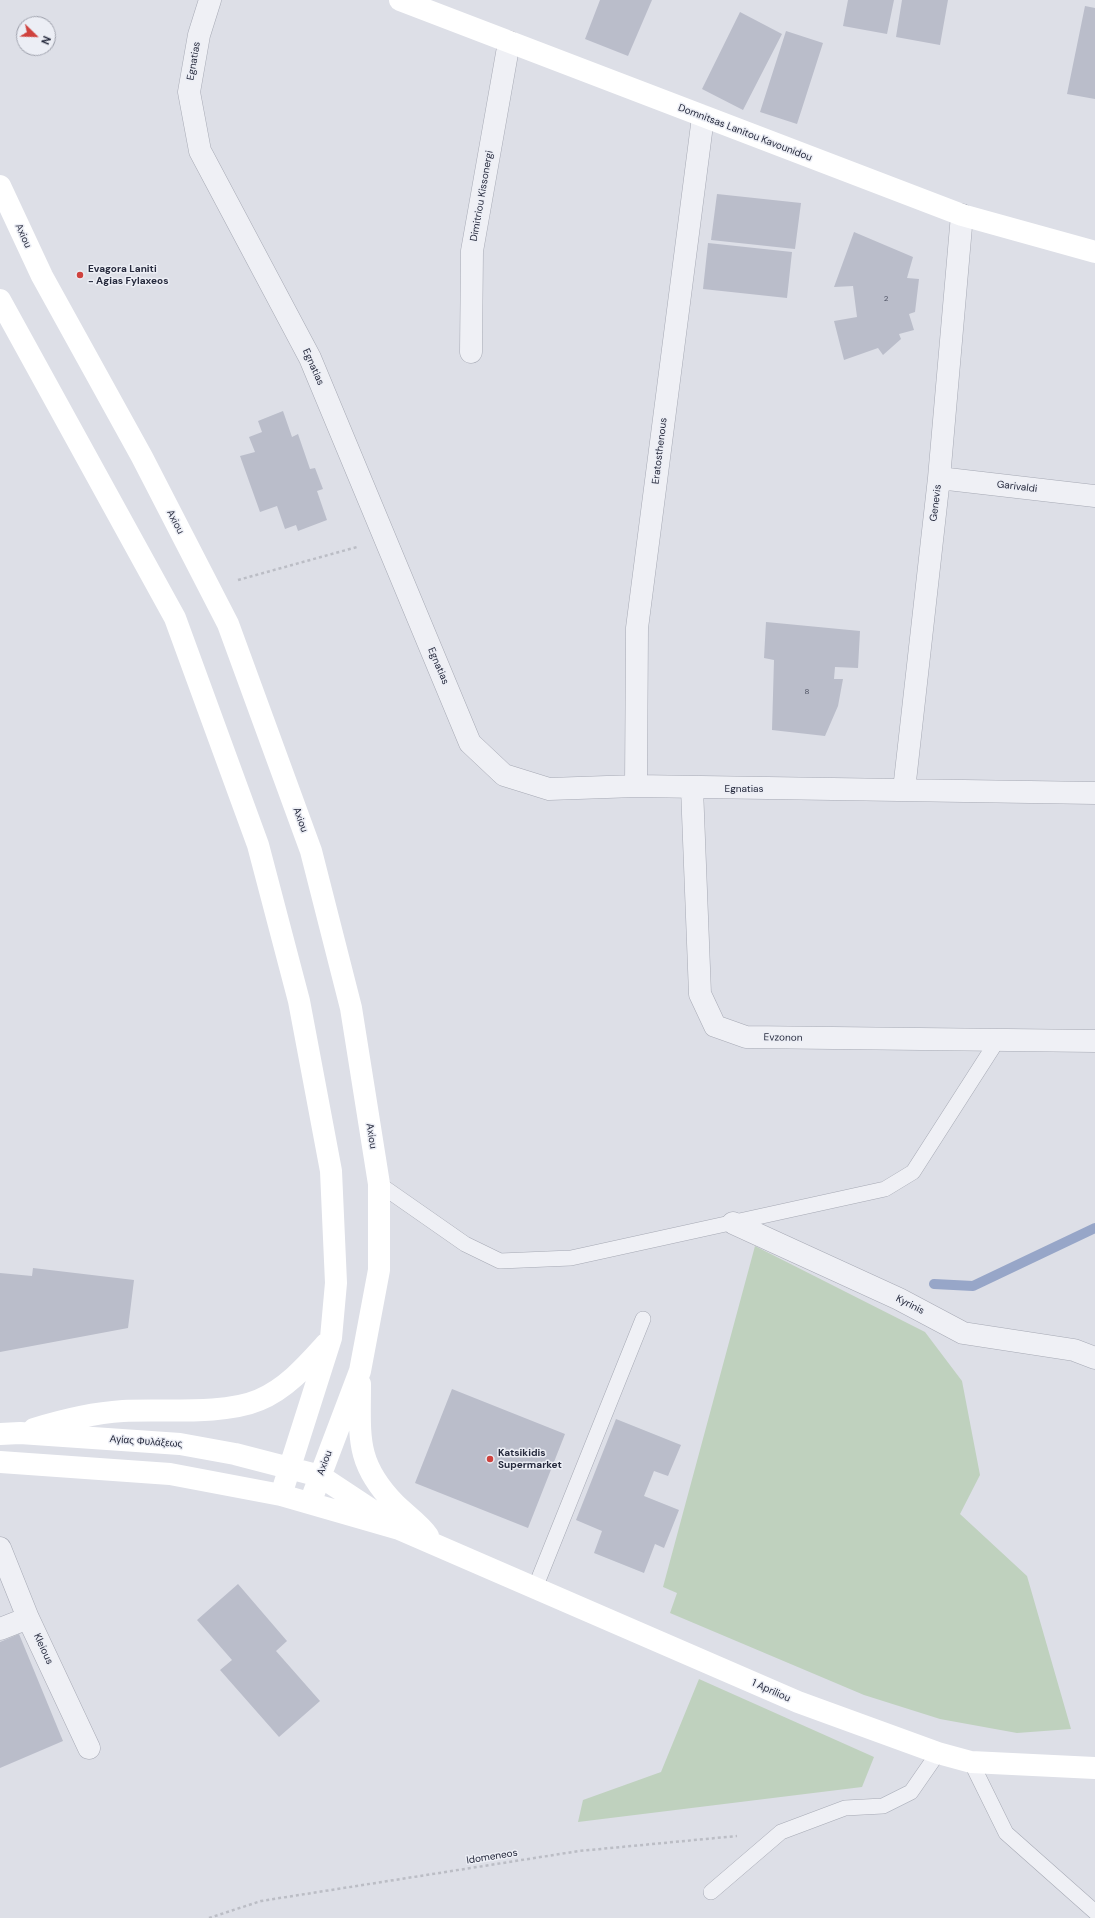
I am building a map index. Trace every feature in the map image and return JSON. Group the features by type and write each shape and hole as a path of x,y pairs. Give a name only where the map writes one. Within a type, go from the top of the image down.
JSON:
{"street":[{"name":"Egnatias","path":"210,0 199,35 189,92 200,151 310,358 470,743 504,775 549,789 636,786 1095,793"},
{"name":"Domnitsas Lanitou Kavounidou","path":"400,0 962,215 1095,252"},
{"name":"Dimitriou Kissonergi","path":"471,352 472,250 509,42"},
{"name":"Eratosthenous","path":"636,786 637,628 703,117"},
{"name":"Axiou","path":"0,186 42,276 142,457 228,624 311,852 351,1008 379,1184 379,1270 360,1371 310,1503"},
{"name":"Genevis","path":"904,790 939,478 962,215"},
{"path":"0,300 175,618 258,846 299,1002 330,1171 336,1283 331,1338 281,1495"},
{"name":"Garivaldi","path":"939,478 1095,496"},
{"name":"Evzonon","path":"692,788 700,994 715,1026 746,1037 1095,1041"},
{"name":"Kyrinis","path":"733,1223 899,1299 963,1333 1074,1350 1095,1358"},
{"path":"10,1434 70,1419 122,1411 226,1407 258,1400 285,1384 307,1365 331,1338"},
{"path":"360,1371 360,1438 366,1463 378,1484 408,1517 425,1532 433,1544"},
{"name":"Αγίας Φυλάξεως","path":"10,1434 180,1444 235,1454 320,1476 399,1529"},
{"path":"0,1462 170,1474 281,1495 399,1529"},
{"name":"1 Apriliou","path":"399,1529 798,1702 938,1753 971,1762 1095,1768"},
{"name":"Kleious","path":"0,1548 28,1618 89,1748"},
{"path":"0,1629 28,1618"}],"lane":[{"path":"379,1184 464,1244 500,1261 571,1258 885,1189 913,1172 996,1041"},
{"path":"535,1588 643,1319"},
{"path":"711,1892 781,1832 845,1808 883,1806 911,1792 938,1753"},
{"path":"971,1762 1006,1833 1095,1912"}],"path":[{"path":"209,588 385,539"},
{"name":"Idomeneos","path":"209,1918 261,1901 579,1851 781,1832"}],"green space":[{"path":"755,1246 925,1332 962,1381 980,1475 960,1514 1027,1576 1071,1729 1017,1733 940,1719 864,1695 670,1613 677,1593 663,1587"},
{"path":"699,1679 874,1757 862,1787 578,1822 583,1800 661,1772"}],"building":[{"path":"600,0 652,0 628,56 585,39"},
{"path":"848,0 894,0 887,34 843,26"},
{"path":"902,0 948,0 940,45 896,37"},
{"path":"1085,6 1095,8 1095,99 1067,94"},
{"path":"740,12 782,34 743,110 702,89"},
{"path":"786,31 823,43 797,124 760,112"},
{"path":"717,194 801,203 795,249 711,240"},
{"path":"854,232 913,257 907,278 919,279 915,312 909,314 914,330 899,334 901,339 883,355 878,348 844,360 834,321 857,317 853,286 834,287"},
{"path":"708,243 792,252 787,298 703,289"},
{"path":"283,411 292,437 298,434 310,469 315,468 323,489 317,491 327,520 298,531 296,525 285,529 277,506 260,512 240,456 255,452 249,437 262,432 258,421"},
{"path":"766,622 860,631 858,668 835,667 834,679 843,679 838,706 825,736 772,730 774,660 764,658"},
{"path":"33,1268 134,1280 128,1328 0,1352 0,1273 32,1276"},
{"name":"Katsikidis Supermarket","path":"452,1389 565,1434 528,1528 415,1483"},
{"path":"616,1419 681,1445 668,1476 654,1471 644,1496 679,1510 664,1548 655,1544 644,1573 594,1553 602,1531 576,1520"},
{"path":"238,1584 287,1641 276,1651 320,1701 279,1737 220,1670 232,1660 197,1620"},
{"path":"19,1634 63,1741 0,1768 0,1642"}],"waterway":[{"path":"934,1284 973,1286 1095,1228"}],"place":[{"name":"Evagora Laniti - Agias Fylaxeos","path":"80,275"},
{"name":"Katsikidis Supermarket","path":"490,1459"}]}
